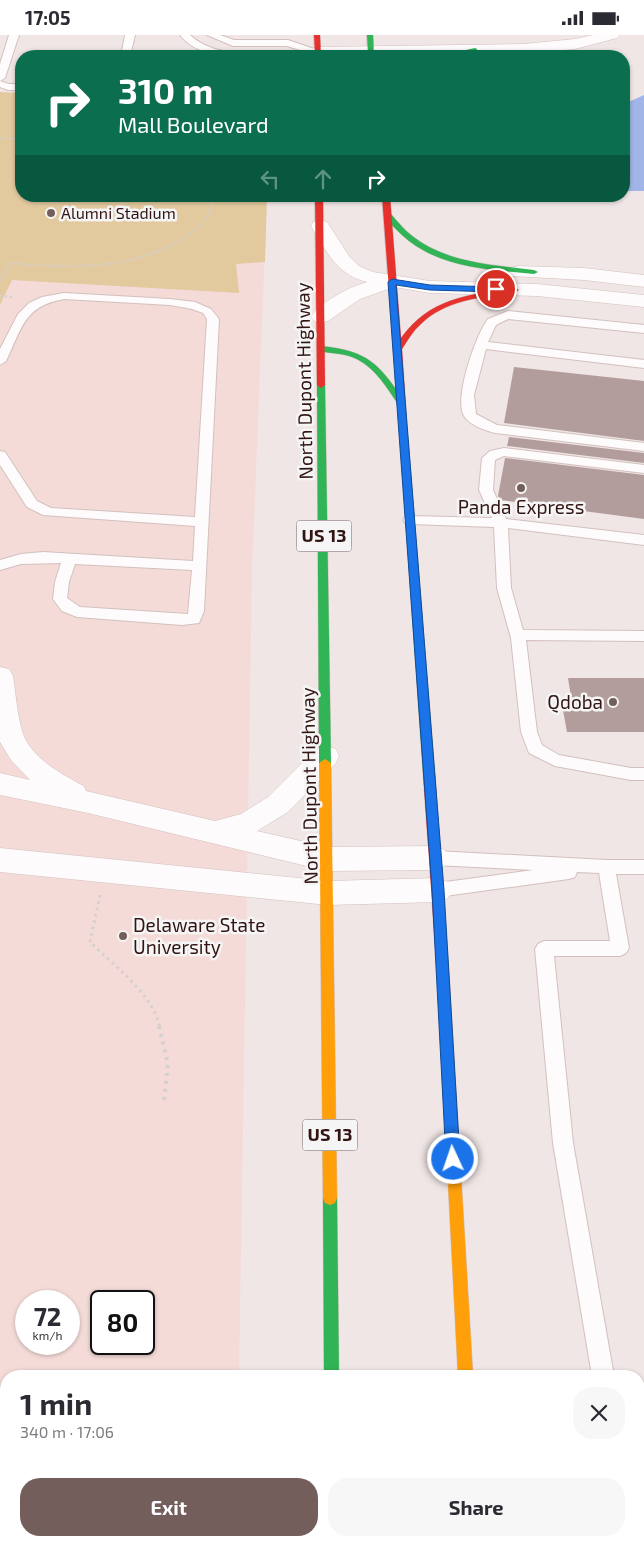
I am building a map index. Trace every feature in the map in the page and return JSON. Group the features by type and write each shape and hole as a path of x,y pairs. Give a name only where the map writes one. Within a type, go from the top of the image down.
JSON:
{"highway":[{"path":"317,35 318,50"},
{"path":"370,35 371,50"},
{"name":"North Dupont Highway","path":"319,202 328,859 332,1370"},
{"path":"386,202 438,890 466,1370"},
{"path":"387,215 414,242 430,252 473,265 534,272"},
{"path":"397,349 421,319 444,305 476,296 515,289"},
{"path":"321,349 352,351 364,357 373,364 401,403"}],"street":[{"path":"406,36 429,39 510,39 564,35"},
{"path":"475,50 547,47 588,42 612,35"},
{"path":"320,226 342,260 352,270 369,277 430,287 515,289 644,301"},
{"path":"321,317 347,297 369,287 440,274 534,272 584,274 644,281"},
{"path":"0,676 11,734 19,750 55,784 88,802"},
{"path":"214,832 237,828 267,814 289,797 326,756"},
{"path":"0,784 88,802 328,859 435,858"},
{"path":"0,860 328,893 438,890"},
{"path":"0,875 52,865"}],"lane":[{"path":"0,78 14,35"},
{"path":"127,50 130,35"},
{"path":"185,35 194,44 213,50"},
{"path":"212,35 233,43 288,43 307,50"},
{"path":"0,84 15,87"},
{"path":"0,361 22,317 33,305 46,299 64,296 170,302 195,306 207,311 213,319 198,611 194,619 182,620 77,612 66,607 60,599 62,582 70,558"},
{"path":"644,329 508,315 492,322 482,345 467,397 469,415 475,420 495,429 644,447"},
{"path":"482,345 644,364"},
{"path":"644,469 504,452 488,458 486,490 501,523 504,588 517,635 529,732 535,749 554,759 631,774 644,774"},
{"path":"0,455 32,504 40,509 202,522"},
{"path":"410,520 501,523 644,540"},
{"path":"0,565 21,559 43,557 200,566"},
{"path":"517,635 644,636"},
{"path":"435,858 606,867 644,867"},
{"path":"438,890 606,867"},
{"path":"602,1370 563,1143 544,949 620,948 606,867"}],"path":[{"path":"0,138 15,139"},
{"path":"0,281 9,263 90,267 117,264 158,253 196,230 206,220 213,202"},
{"path":"0,296 21,297"},
{"path":"100,892 90,942 140,991 157,1016 168,1063 164,1101"}],"shaded area":[{"name":"Delaware State University","path":"0,92 15,93 15,202 267,202 252,571 239,1370 0,1370"},
{"path":"0,92 15,93 15,202 267,202 265,262 236,264 239,293 12,280 0,305"}],"water":[{"path":"644,95 644,191 630,191 630,101"}],"building":[{"path":"514,367 644,381 644,441 504,423"},
{"path":"509,437 644,453 644,463 507,446"},
{"path":"505,458 644,475 644,519 500,500 498,496"},
{"path":"568,678 644,678 644,732 567,732 563,710 573,710"}],"traffic: fast":[{"path":"370,35 371,50"},
{"path":"387,215 411,239 428,250 443,256 457,261 488,267 534,272"},
{"path":"321,349 350,353 361,357 377,370 401,402"},
{"path":"321,385 325,763"},
{"path":"403,425 429,773"},
{"path":"330,1198 332,1370"}],"traffic: slow":[{"path":"325,763 330,1198"},
{"path":"444,989 466,1370"}],"traffic: jam":[{"path":"317,35 318,50"},
{"path":"319,202 321,385"},
{"path":"386,202 403,425"},
{"path":"397,349 419,321 440,307 477,296 515,290"},
{"path":"429,773 444,989"}],"place":[{"name":"Alumni Stadium","path":"51,213"},
{"name":"Panda Express","path":"521,488"},
{"name":"Qdoba","path":"613,702"},
{"name":"Delaware State University","path":"123,936"}],"route":[{"path":"453,1159 438,890 392,282 459,289 496,289"}]}
